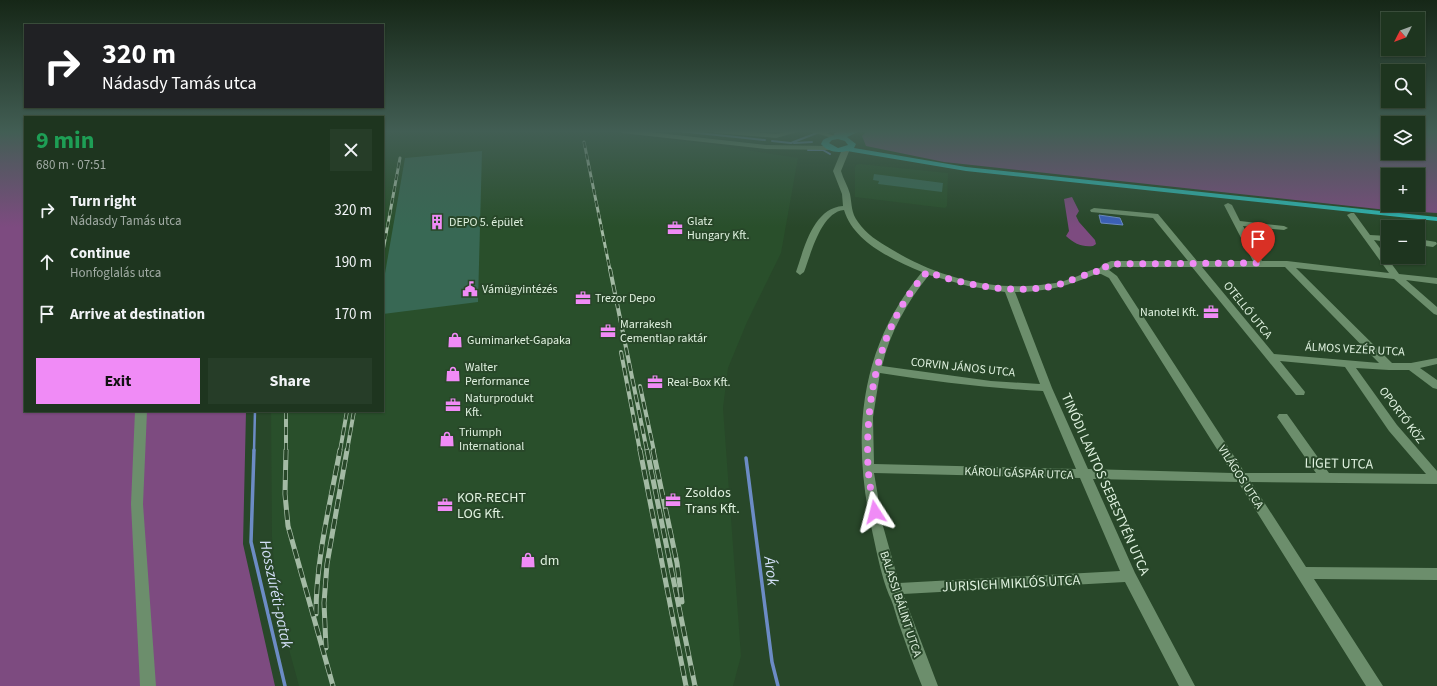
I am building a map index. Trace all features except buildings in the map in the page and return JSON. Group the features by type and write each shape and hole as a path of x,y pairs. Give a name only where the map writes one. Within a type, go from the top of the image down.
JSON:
{"main road":[{"path":"934,163 973,170 1437,219"}],"street":[{"path":"840,164 838,171 846,194 847,208 857,227 870,240 892,254 927,272 966,283 1009,289 1030,289 1056,286 1073,281 1096,271 1104,271 1105,267 1111,264 1258,263 1287,264 1437,281"},
{"path":"1228,205 1258,263"},
{"path":"800,272 821,224 830,212 835,209 847,208"},
{"name":"OTELLÓ UTCA","path":"1094,210 1154,216 1300,392"},
{"path":"1351,215 1396,276 1437,312"},
{"path":"1236,223 1284,228"},
{"path":"1368,237 1381,238"},
{"path":"1425,243 1433,244"},
{"path":"1287,264 1388,367"},
{"name":"VILÁGOS UTCA","path":"1104,271 1114,278 1376,686"},
{"name":"BALASSI BÁLINT UTCA","path":"927,272 906,301 891,326 877,369 868,419 868,468 877,527 893,588 921,668 930,686"},
{"name":"TINÓDI LANTOS SEBESTYÉN UTCA","path":"1009,289 1047,388 1129,576 1187,686"},
{"name":"ÁLMOS VEZÉR UTCA","path":"1271,357 1388,367 1411,366 1437,361"},
{"name":"OPORTÓ KÖZ","path":"1348,364 1393,428 1437,479"},
{"path":"1411,366 1437,385"},
{"name":"CORVIN JÁNOS UTCA","path":"877,369 932,378 991,385 1047,388"},
{"path":"141,412 138,504 148,686"},
{"path":"1283,417 1326,478"},
{"name":"KÁROLI GÁSPÁR UTCA","path":"868,468 1085,475 1241,477"},
{"name":"LIGET UTCA","path":"1241,477 1437,479"},
{"path":"1302,572 1437,574"},
{"name":"JURISICH MIKLÓS UTCA","path":"893,588 1129,576"}],"shaded area":[{"path":"0,163 24,163 24,412 246,412 243,544 275,686 0,686"},
{"path":"384,163 797,163 781,253 747,322 728,368 723,408 741,656 733,686 299,686 277,605 272,537 271,412 384,412"},
{"path":"953,163 1437,163 1437,213 1420,212 1425,212 1425,168 1381,168 1381,209"},
{"path":"860,164 948,173 947,206 945,208 855,197 855,168 856,165"},
{"path":"1072,197 1079,211 1076,216 1079,222 1095,240 1096,244 1093,246 1078,244 1066,236 1069,231 1064,199"}],"water":[{"path":"1099,215 1120,218 1123,225 1101,223"}],"waterway":[{"name":"Hosszúréti-patak","path":"254,451 255,412"},
{"name":"Hosszúréti-patak","path":"254,450 251,542 285,686"},
{"name":"Árok","path":"746,458 772,662 778,686"}],"railway":[{"path":"384,246 399,163"},
{"path":"588,163 610,270"},
{"path":"610,269 647,451"},
{"path":"621,352 640,451"},
{"path":"640,386 654,451"},
{"path":"286,412 286,450"},
{"path":"340,451 347,412"},
{"path":"347,451 354,412"},
{"path":"286,450 285,494 288,526 333,686"},
{"path":"316,614 318,573 321,552 340,450"},
{"path":"326,648 324,603 327,564 347,450"},
{"path":"640,450 686,686"},
{"path":"647,450 695,686"},
{"path":"653,450 677,563 682,602"}],"place":[{"name":"DEPO 5. épület","path":"437,222"},
{"name":"Glatz Hungary Kft.","path":"675,228"},
{"name":"Vámügyintézés","path":"470,289"},
{"name":"Trezor Depo","path":"583,298"},
{"name":"Nanotel Kft.","path":"1211,312"},
{"name":"Marrakesh Cementlap raktár","path":"608,331"},
{"name":"Gumimarket-Gapaka","path":"455,340"},
{"name":"Walter Performance","path":"453,374"},
{"name":"Real-Box Kft.","path":"655,382"},
{"name":"Naturprodukt Kft.","path":"453,405"},
{"name":"Triumph International","path":"447,439"},
{"name":"Zsoldos Trans Kft.","path":"673,500"},
{"name":"KOR-RECHT LOG Kft.","path":"445,505"},
{"name":"dm","path":"528,560"}],"route":[{"path":"875,512 868,468 868,419 873,387 882,349 891,326 906,301 927,272 944,278 980,286 1030,289 1068,283 1096,271 1104,271 1105,267 1111,264 1258,263"}]}
